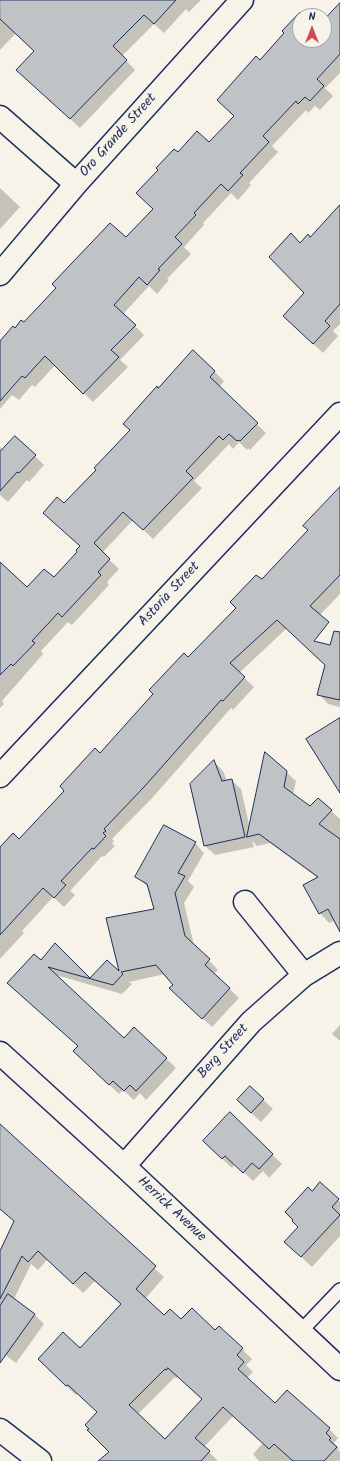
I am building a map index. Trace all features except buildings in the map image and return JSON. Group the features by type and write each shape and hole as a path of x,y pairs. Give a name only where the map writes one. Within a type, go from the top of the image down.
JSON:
{"street":[{"name":"Oro Grande Street","path":"0,274 76,184 242,0"},
{"path":"0,117 76,184"},
{"name":"Astoria Street","path":"0,776 340,414"},
{"path":"245,902 304,975"},
{"name":"Berg Street","path":"124,1166 251,1022 304,975 340,953"},
{"name":"Herrick Avenue","path":"0,1053 124,1166 340,1369"},
{"path":"0,1430 40,1461"}],"lane":[{"path":"300,1332 340,1290"}]}
